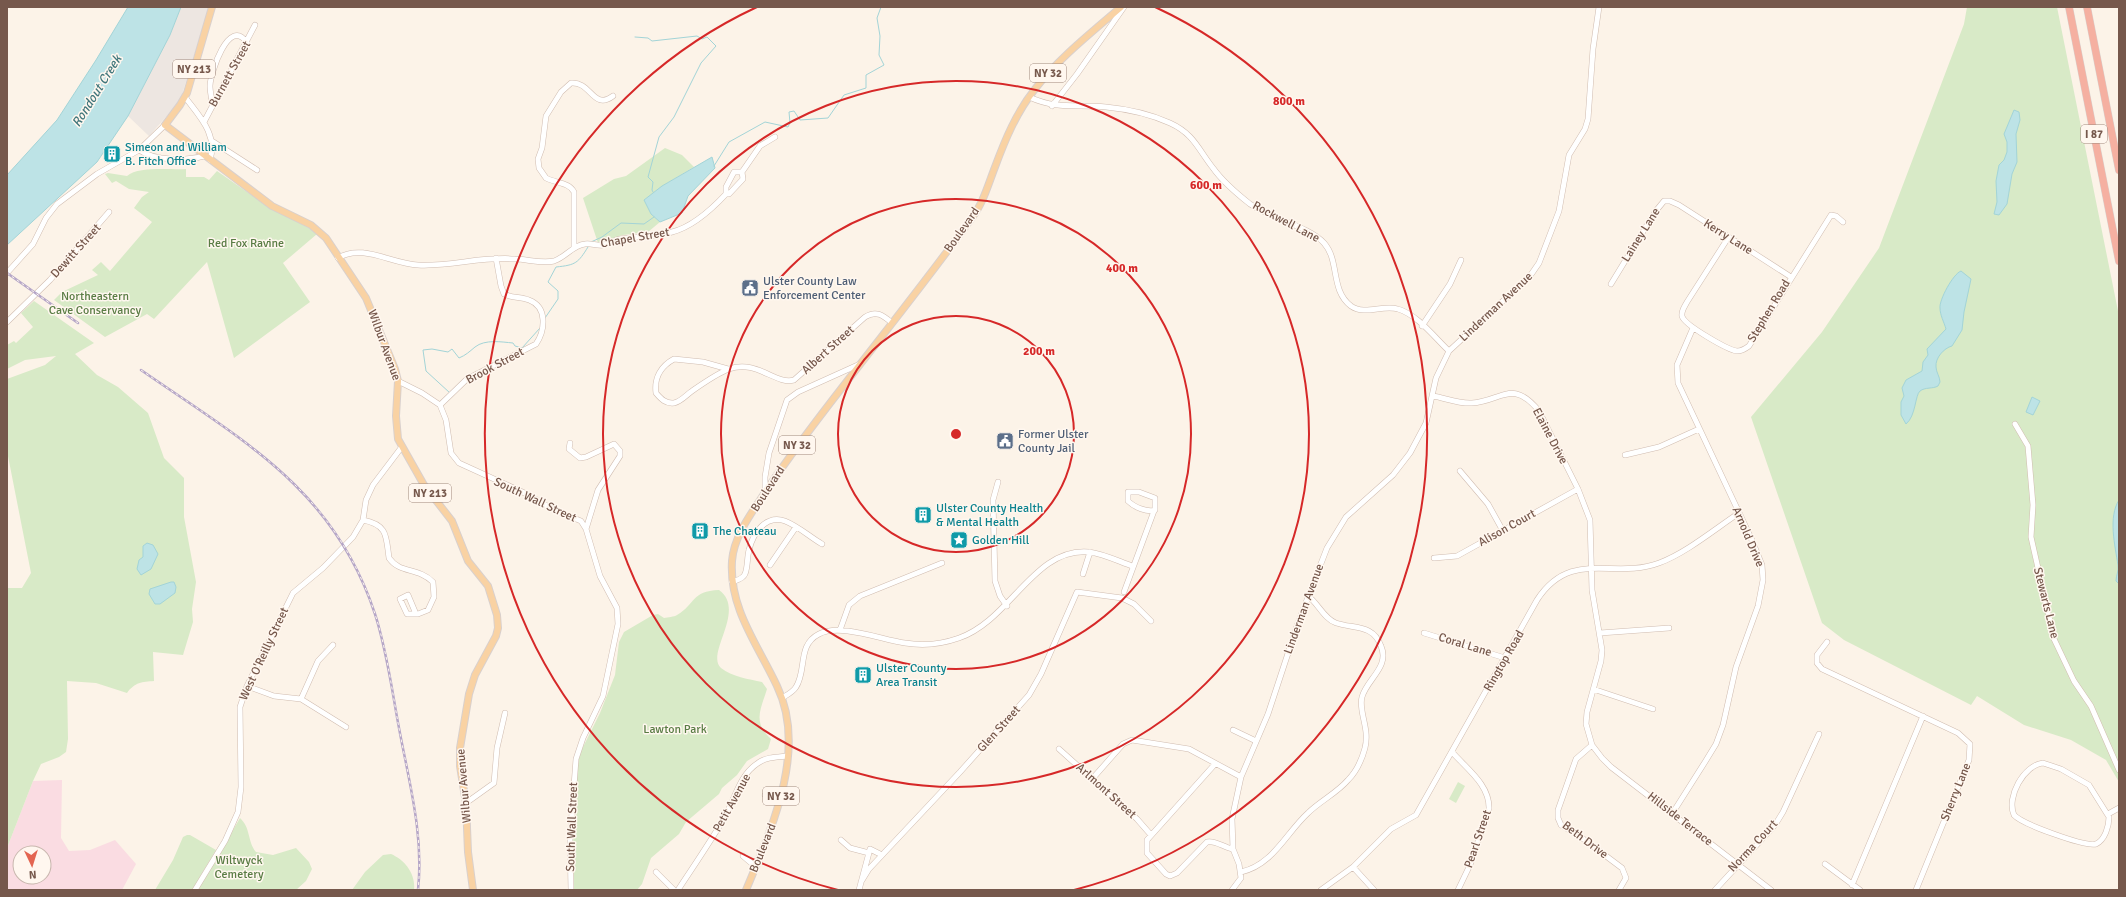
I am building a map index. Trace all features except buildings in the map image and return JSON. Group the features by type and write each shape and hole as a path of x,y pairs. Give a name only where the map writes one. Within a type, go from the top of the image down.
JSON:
{"highway":[{"name":"I 87","path":"2069,7 2119,261"},
{"name":"I 87","path":"2087,7 2119,170"}],"main road":[{"name":"NY 213","path":"165,125 185,96 212,7"},
{"name":"NY 32","path":"1029,97 1059,62 1121,7"},
{"name":"Boulevard","path":"746,890 779,805 788,756 787,724 779,688 741,619 735,599 732,582 732,559 740,534 765,492 803,436 892,323 976,212 1018,113 1029,97"},
{"name":"Wilbur Avenue","path":"165,125 272,206 311,225 326,238 368,302 398,381 396,426 402,448 424,485 452,521 468,562 488,586 497,614 498,628 496,636 475,675 465,711 460,742 460,766 466,803 468,852 473,890"}],"street":[{"path":"1052,106 1078,74 1124,7"},
{"name":"Linderman Avenue","path":"1241,872 1234,849 1232,819 1241,777 1272,704 1308,596 1327,548 1342,523 1357,505 1394,475 1410,453 1426,423 1440,367 1448,354 1530,276 1539,263 1559,211 1566,162 1585,129 1588,119 1593,49 1599,7"},
{"name":"Burnett Street","path":"204,122 247,43 255,25"},
{"path":"212,107 211,80 223,46 230,37 234,35 241,37 247,43"},
{"path":"574,248 574,192 572,188 546,178 538,163 538,156 542,148 546,116 561,92 571,83 582,85 600,101 604,101 613,96"},
{"path":"185,96 204,122 212,141 257,170"},
{"name":"Rockwell Lane","path":"1029,97 1052,106 1106,107 1127,110 1160,118 1182,130 1198,145 1219,176 1249,203 1324,243 1332,256 1337,283 1341,294 1351,306 1362,310 1387,308 1399,309 1412,316 1448,354"},
{"path":"7,273 33,244 46,218 56,204 97,174 139,150 165,125"},
{"path":"726,194 726,186 734,172 742,172 760,146 775,137"},
{"path":"139,150 145,154 162,158 207,158 212,141"},
{"name":"Chapel Street","path":"338,258 345,253 357,252 415,265 429,266 496,258 542,262 553,261 564,257 574,248 586,244 603,245 619,239 678,230 690,223 726,194 729,194 743,179 742,172"},
{"name":"Lainey Lane","path":"1611,284 1660,204 1664,201 1670,201 1679,205"},
{"name":"Kerry Lane","path":"1679,205 1728,238 1778,268"},
{"name":"Dewitt Street","path":"7,322 50,280 109,212"},
{"path":"1791,277 1831,215 1836,216 1842,222"},
{"path":"1693,328 1684,322 1682,312 1728,238"},
{"name":"Brook Street","path":"440,405 467,379 536,344 540,337 544,324 541,312 535,303 504,294 496,258"},
{"path":"1422,326 1450,284 1461,260"},
{"name":"Stephen Road","path":"1693,328 1728,348 1737,351 1746,349 1791,277 1778,268"},
{"name":"Albert Street","path":"728,369 673,403 664,401 656,393 658,375 663,367 674,359 703,362 728,369 760,369 783,381 794,380 864,317 875,313 880,314 892,323"},
{"name":"Arnold Drive","path":"1672,814 1716,744 1723,725 1736,667 1758,606 1763,580 1763,570 1739,513 1678,383 1676,371 1678,360 1693,328"},
{"path":"765,492 766,466 769,453 782,410 787,400 798,392 860,364"},
{"path":"398,381 422,393 440,405"},
{"name":"Elaine Drive","path":"1433,396 1471,403 1507,393 1518,394 1528,399 1539,411 1578,489 1590,520 1594,607 1600,633 1601,661 1586,718 1592,745"},
{"name":"South Wall Street","path":"440,405 446,420 451,453 459,463 529,495 552,509 577,519 586,529 594,562 600,576 614,600 618,620 610,672 603,696 583,738 576,759 570,840 571,890"},
{"name":"Stewarts Lane","path":"2015,424 2028,446 2033,505 2031,537 2054,639 2074,681 2091,706 2119,770"},
{"path":"1625,455 1659,447 1699,429"},
{"path":"570,443 569,449 580,458 586,457 614,444 620,451 620,456 598,490 586,529"},
{"name":"West O'Reilly Street","path":"195,890 225,841 238,812 241,787 240,707 247,686 292,594 323,568 348,543 362,520 366,500 373,485 402,448"},
{"path":"1460,471 1488,504 1503,531"},
{"path":"998,482 993,500 995,581 1000,596 1007,606"},
{"name":"Alison Court","path":"1434,558 1457,556 1578,489"},
{"path":"1124,592 1132,566 1154,511 1156,506 1155,498 1139,492 1128,492 1128,501 1131,504 1154,511"},
{"name":"Ringtop Road","path":"1321,890 1353,867 1391,830 1416,815 1537,600 1547,587 1564,574 1575,570 1592,568 1635,568 1658,564 1674,556 1739,513"},
{"path":"362,520 373,522 381,526 384,531 389,558 392,562 402,569 422,573 433,582 435,588 432,604 428,610 416,614"},
{"path":"732,582 740,579 745,573 749,550 753,538 761,527 771,520 778,520 796,527 822,544"},
{"path":"770,565 796,527"},
{"path":"1083,574 1090,552"},
{"path":"782,698 792,692 797,685 805,651 811,639 825,632 840,630 907,644 948,642 968,635 987,623 1007,606 1042,567 1051,561 1070,554 1090,552 1132,566"},
{"path":"840,630 849,605 860,596 942,563"},
{"name":"Glen Street","path":"861,882 868,869 960,772 1029,695 1044,667 1077,592 1122,598 1134,604 1151,621"},
{"path":"1232,890 1240,882 1241,872 1255,868 1268,859 1282,845 1307,814 1349,780 1357,768 1365,747 1367,730 1362,709 1362,699 1383,661 1381,645 1374,633 1366,628 1331,621 1308,596"},
{"path":"1600,633 1668,628"},
{"name":"Coral Lane","path":"1424,633 1505,658"},
{"name":"Sherry Lane","path":"1827,642 1817,655 1817,663 1822,669 1958,733 1970,744 1971,752 1916,890"},
{"path":"301,699 318,661 333,645"},
{"path":"247,686 274,696 301,699 346,726"},
{"path":"1593,688 1653,709"},
{"path":"466,803 494,783 497,748 505,713"},
{"path":"1852,885 1923,716"},
{"path":"1233,730 1256,741"},
{"name":"Norma Court","path":"1715,890 1737,864 1775,825 1783,812 1819,734"},
{"path":"1093,778 1129,740 1189,749 1241,777"},
{"name":"Hillside Terrace","path":"1592,745 1611,767 1772,890"},
{"name":"Beth Drive","path":"1592,745 1579,754 1574,762 1558,810 1558,818 1564,827 1582,838 1622,868 1626,878 1619,890"},
{"name":"Arlmont Street","path":"1059,750 1093,778 1137,819 1151,835"},
{"name":"Pearl Street","path":"1452,752 1485,788 1490,801 1489,809 1476,848 1458,890"},
{"name":"Petit Avenue","path":"678,890 724,820 739,785 748,771 758,763 768,759 788,756"},
{"path":"1216,764 1147,840 1147,853 1166,874 1170,876 1176,873 1207,842 1217,843 1226,848 1234,849"},
{"path":"2036,764 2049,764 2089,785 2108,814 2107,830 2101,840 2096,843 2089,844 2058,835 2024,822 2014,815 2012,809 2015,793 2023,776 2036,764"},
{"path":"765,796 779,805"},
{"path":"2108,814 2119,808"},
{"path":"841,840 850,848 882,854"},
{"path":"859,890 869,851"},
{"path":"743,856 756,867"},
{"path":"1825,864 1860,890"},
{"path":"1353,867 1374,890"},
{"path":"656,872 674,890"}],"shaded area":[{"path":"181,7 209,7 180,101 149,136 128,116 170,35"},
{"path":"62,780 61,838 69,851 90,850 115,840 136,864 122,890 7,890 7,848 33,781"}],"green space":[{"path":"1967,7 2057,7 2119,316 2119,782 2106,760 2071,740 2024,725 1977,696 1971,705 1844,640 1822,623 1751,417 1822,332 1879,248 1964,24"},
{"path":"665,148 682,155 694,167 664,185 644,200 651,214 660,222 648,232 623,235 598,243 583,198 614,179 626,176"},
{"name":"Red Fox Ravine","path":"155,169 186,169 186,177 204,177 209,180 217,171 263,203 309,228 317,234 283,263 310,302 234,358 207,262 154,319 147,314 105,337 54,300 62,292 98,275 92,270 101,262 110,271 152,222 134,208 142,197 149,192 129,189 116,181 112,183 105,174 108,173 127,176 139,171"},
{"path":"34,301 94,343 75,354 97,375 118,387 148,413 164,458 184,478 184,517 196,582 192,609 193,622 183,655 153,652 154,681 139,683 127,693 96,683 67,681 68,739 66,752 59,757 41,764 7,848 7,588 22,588 31,573 7,451 7,379 45,365 56,356 25,360 7,369 7,345 14,341 16,343 33,327 21,313"},
{"name":"Lawton Park","path":"719,590 726,599 729,609 728,620 717,661 721,668 730,674 762,682 767,689 761,709 760,721 765,733 771,739 768,749 747,761 737,775 722,788 719,794 686,822 679,834 651,858 642,884 637,890 574,890 573,827 578,764 580,753 600,713 615,675 619,642 624,632 653,615 658,614 664,618 676,616 688,607 698,595"},
{"path":"1458,782 1465,786 1456,803 1449,799"},
{"name":"Wiltwyck Cemetery","path":"240,818 248,830 251,843 256,852 273,855 296,848 309,862 312,869 306,881 296,890 198,890"},
{"name":"Wiltwyck Cemetery","path":"190,835 216,850 192,890 155,890 173,860 183,837"},
{"path":"391,854 401,860 408,868 413,878 414,890 352,890 365,872 383,855"}],"water":[{"name":"Rondout Creek","path":"128,7 181,7 170,35 128,116 97,162 7,245 7,175 57,120"},
{"path":"2014,110 2019,112 2020,120 2016,134 2017,162 2012,174 2007,204 1999,215 1994,214 1997,202 1996,181 1999,165 2004,160 2007,152 2007,142 2004,134"},
{"path":"712,157 715,168 688,196 682,213 660,222 651,214 644,200 662,186"},
{"path":"1961,271 1971,279 1962,330 1952,346 1943,351 1937,360 1936,369 1940,382 1938,386 1924,389 1918,393 1914,411 1906,424 1901,415 1901,402 1904,396 1902,388 1906,380 1922,371 1923,362 1928,355 1927,349 1946,329 1940,304 1954,277"},
{"path":"2032,397 2040,401 2033,415 2026,412"},
{"path":"2119,500 2119,584 2116,581 2118,567 2113,523"},
{"path":"147,543 153,545 158,554 151,569 141,575 137,569 139,560 143,557 143,546"},
{"path":"174,582 176,587 175,593 160,604 155,604 149,594 150,589"}],"waterway":[{"path":"714,166 729,142 765,122 788,127 790,123 789,112 794,111 800,120 828,118 844,95 866,88 866,75 884,65 879,55 880,36 877,18 881,7"},
{"path":"635,37 648,38 652,41 697,36 702,39 707,37 716,46 701,63 674,117 659,137 648,177 653,182 653,192"},
{"path":"591,242 602,237 621,223 644,224 654,217"},
{"path":"545,318 558,299 558,291 548,282 556,267 576,262 582,257 588,247"},
{"path":"450,393 426,371 423,350 432,349 448,352 452,349 459,358 466,355 479,344 489,342 513,343 515,346 522,348 540,328"}],"railway":[{"path":"7,273 78,323"},
{"path":"141,370 249,445 280,471 310,500 335,533 357,570 375,614 389,671 411,788 417,829 419,849 418,890"}],"place":[{"name":"Simeon and William B. Fitch Office","path":"112,154"},
{"name":"Ulster County Law Enforcement Center","path":"750,288"},
{"name":"Former Ulster County Jail","path":"1005,441"},
{"name":"Ulster County Health & Mental Health","path":"923,515"},
{"name":"The Chateau","path":"700,531"},
{"name":"Golden Hill","path":"959,540"},
{"name":"Ulster County Area Transit","path":"863,675"}],"park label":[{"name":"Northeastern Cave Conservancy","path":"95,303"}]}
